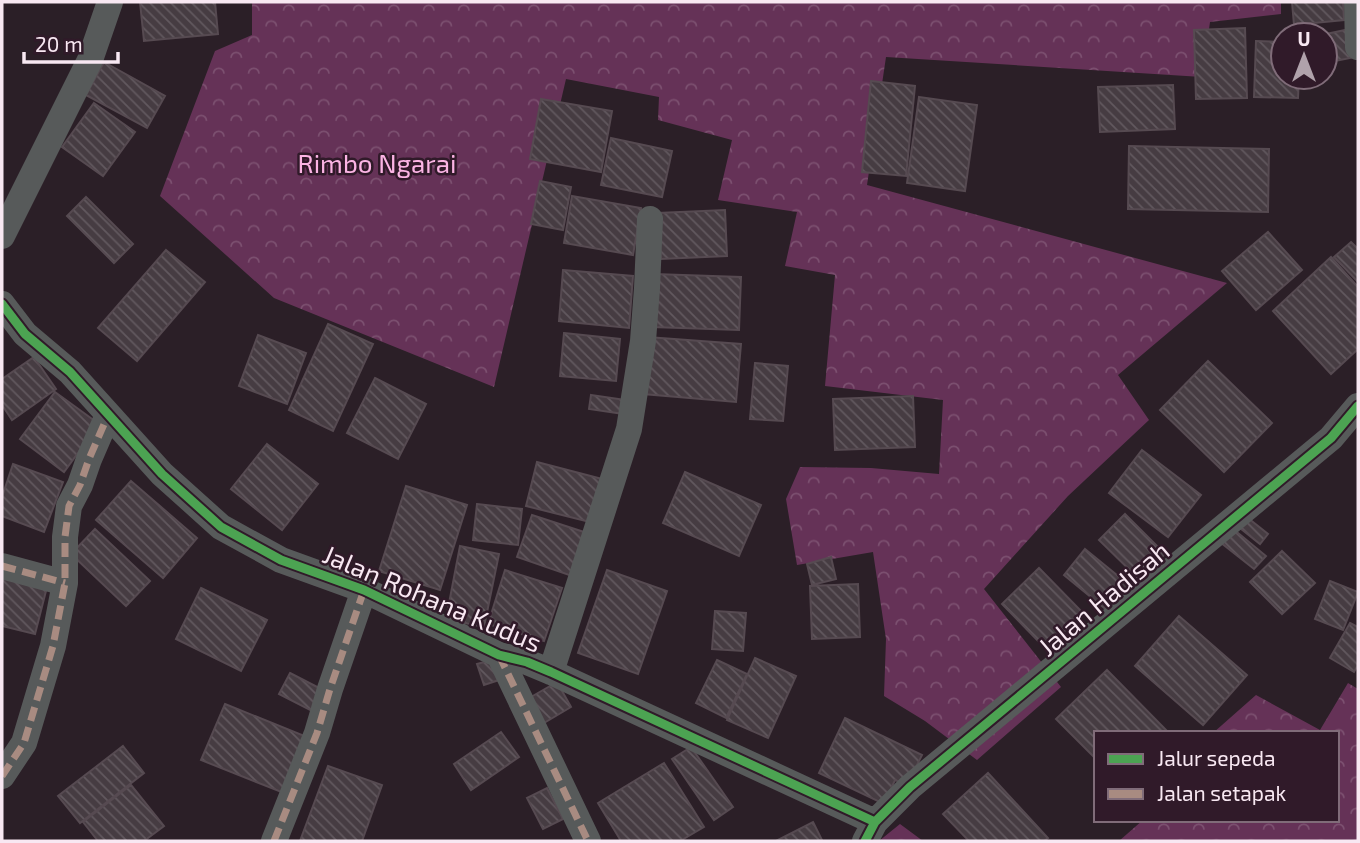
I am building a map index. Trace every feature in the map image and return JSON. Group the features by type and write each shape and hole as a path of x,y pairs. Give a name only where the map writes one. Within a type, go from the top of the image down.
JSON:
{"street":[{"path":"2,236 90,60 110,2"},
{"path":"1357,2 1358,47"},
{"path":"551,672 628,429 643,341 650,219"},
{"name":"Jalan Rohana Kudus","path":"2,304 25,334 70,372 162,474 221,527 281,560 364,590 499,655 551,672 870,832"},
{"name":"Jalan Hadisah","path":"870,832 910,787 1331,438 1358,406"},
{"path":"2,776 24,743 53,646 65,583 65,537 69,506 108,415"},
{"path":"1331,438 1358,440"},
{"path":"2,566 65,583"},
{"path":"274,841 317,733 364,590"},
{"path":"499,655 587,841"}],"green space":[{"name":"Rimbo Ngarai","path":"252,2 1281,2 1281,14 1210,22 1202,77 886,57 867,185 1227,283 1118,375 1149,420 1068,496 984,589 1061,687 977,760 925,721 884,696 886,639 873,552 797,565 786,499 800,467 871,468 939,474 943,400 825,386 835,275 785,266 797,212 718,200 732,140 658,120 659,97 566,79 494,387 274,298 160,196 215,51 252,35"},
{"path":"1348,683 1358,689 1358,841 1119,841 1141,822 1339,822 1339,731 1215,731 1256,695 1320,730"},
{"path":"900,824 923,841 879,841"}],"building":[{"path":"140,2 215,2 218,34 144,41"},
{"path":"1292,2 1343,2 1344,20 1294,21"},
{"path":"1245,28 1247,98 1196,99 1194,30"},
{"path":"1350,29 1355,57 1339,60 1339,31"},
{"path":"1256,41 1269,41 1269,91 1298,91 1298,98 1254,97"},
{"path":"104,62 165,96 147,128 86,95"},
{"path":"871,81 915,86 906,176 862,172"},
{"path":"1173,85 1175,129 1100,132 1098,87"},
{"path":"919,97 977,105 965,191 907,183"},
{"path":"541,99 612,111 601,172 530,159"},
{"path":"94,103 135,132 103,176 62,147"},
{"path":"611,138 672,151 662,197 601,185"},
{"path":"1129,146 1269,149 1268,212 1128,209"},
{"path":"540,181 571,187 563,230 531,224"},
{"path":"572,196 641,208 633,255 564,243"},
{"path":"86,197 133,244 114,263 67,216"},
{"path":"725,210 727,256 661,259 658,213"},
{"path":"1268,232 1302,270 1256,310 1222,271"},
{"path":"1351,242 1358,249 1358,282 1334,257"},
{"path":"166,250 205,282 137,361 98,328"},
{"path":"1331,257 1358,287 1358,349 1331,374 1273,311"},
{"path":"563,270 633,276 629,328 559,321"},
{"path":"654,274 741,277 739,330 652,327"},
{"path":"328,324 373,344 333,431 289,410"},
{"path":"564,333 620,339 616,381 560,376"},
{"path":"258,335 306,353 287,404 239,386"},
{"path":"647,337 741,344 736,402 643,394"},
{"path":"34,357 56,389 12,420 2,405 2,379"},
{"path":"1208,361 1272,423 1224,472 1160,410"},
{"path":"755,363 788,366 783,421 750,419"},
{"path":"375,378 426,404 398,459 347,433"},
{"path":"55,392 99,424 64,472 20,439"},
{"path":"591,395 626,400 624,414 589,409"},
{"path":"913,396 915,447 835,450 833,399"},
{"path":"267,444 318,484 282,530 231,489"},
{"path":"1142,450 1201,495 1168,537 1109,493"},
{"path":"537,462 606,480 594,523 526,506"},
{"path":"13,464 63,482 44,532 2,516 2,497"},
{"path":"685,472 761,505 739,556 663,523"},
{"path":"131,481 197,538 163,578 96,520"},
{"path":"406,486 467,505 440,590 379,571"},
{"path":"477,504 522,509 518,545 473,540"},
{"path":"1125,514 1165,554 1139,579 1099,540"},
{"path":"532,515 590,534 575,577 517,557"},
{"path":"1248,518 1268,534 1260,544 1240,528"},
{"path":"1232,528 1266,556 1254,569 1220,542"},
{"path":"95,529 150,581 126,606 71,554"},
{"path":"460,546 499,554 484,627 446,619"},
{"path":"1085,549 1129,585 1108,611 1064,575"},
{"path":"1282,551 1315,583 1282,614 1250,582"},
{"path":"831,557 836,579 812,585 807,564"},
{"path":"1039,568 1083,613 1046,649 1002,604"},
{"path":"505,570 562,588 544,641 488,624"},
{"path":"607,570 667,591 638,674 578,653"},
{"path":"2,576 47,587 35,634 2,626"},
{"path":"1330,581 1358,592 1343,630 1315,619"},
{"path":"858,584 860,637 812,639 810,586"},
{"path":"201,588 267,620 241,671 176,639"},
{"path":"715,611 746,613 743,651 712,649"},
{"path":"1179,616 1247,675 1203,725 1135,666"},
{"path":"1350,623 1358,627 1358,665 1354,672 1330,658"},
{"path":"755,658 796,676 768,738 727,720"},
{"path":"492,660 499,680 484,685 477,664"},
{"path":"717,660 747,674 726,718 696,703"},
{"path":"1107,670 1167,731 1094,731 1094,757 1056,719"},
{"path":"290,673 325,691 314,712 279,694"},
{"path":"557,682 571,707 539,726 524,701"},
{"path":"225,704 307,737 284,793 201,760"},
{"path":"845,718 922,755 907,785 895,780 884,804 819,773"},
{"path":"501,732 519,757 471,790 454,764"},
{"path":"123,746 144,773 80,823 58,796"},
{"path":"691,747 733,807 714,820 672,759"},
{"path":"664,763 704,827 680,841 621,841 598,803"},
{"path":"328,766 382,785 362,841 300,841"},
{"path":"988,773 1048,838 1044,841 969,841 943,814"},
{"path":"131,785 164,826 144,841 98,841 83,822"},
{"path":"547,788 563,819 543,829 527,798"},
{"path":"813,822 822,840 776,841"}],"marked path":[{"path":"2,776 24,743 53,646 65,583 65,537 69,506 108,415"},
{"path":"2,566 65,583"},
{"path":"274,841 317,733 364,590"},
{"path":"499,655 588,841"}],"cycle path":[{"path":"2,304 25,334 70,372 162,474 221,527 281,560 364,590 499,655 551,672 875,822"},
{"path":"865,841 875,822 910,787 1331,438 1358,406"}]}
